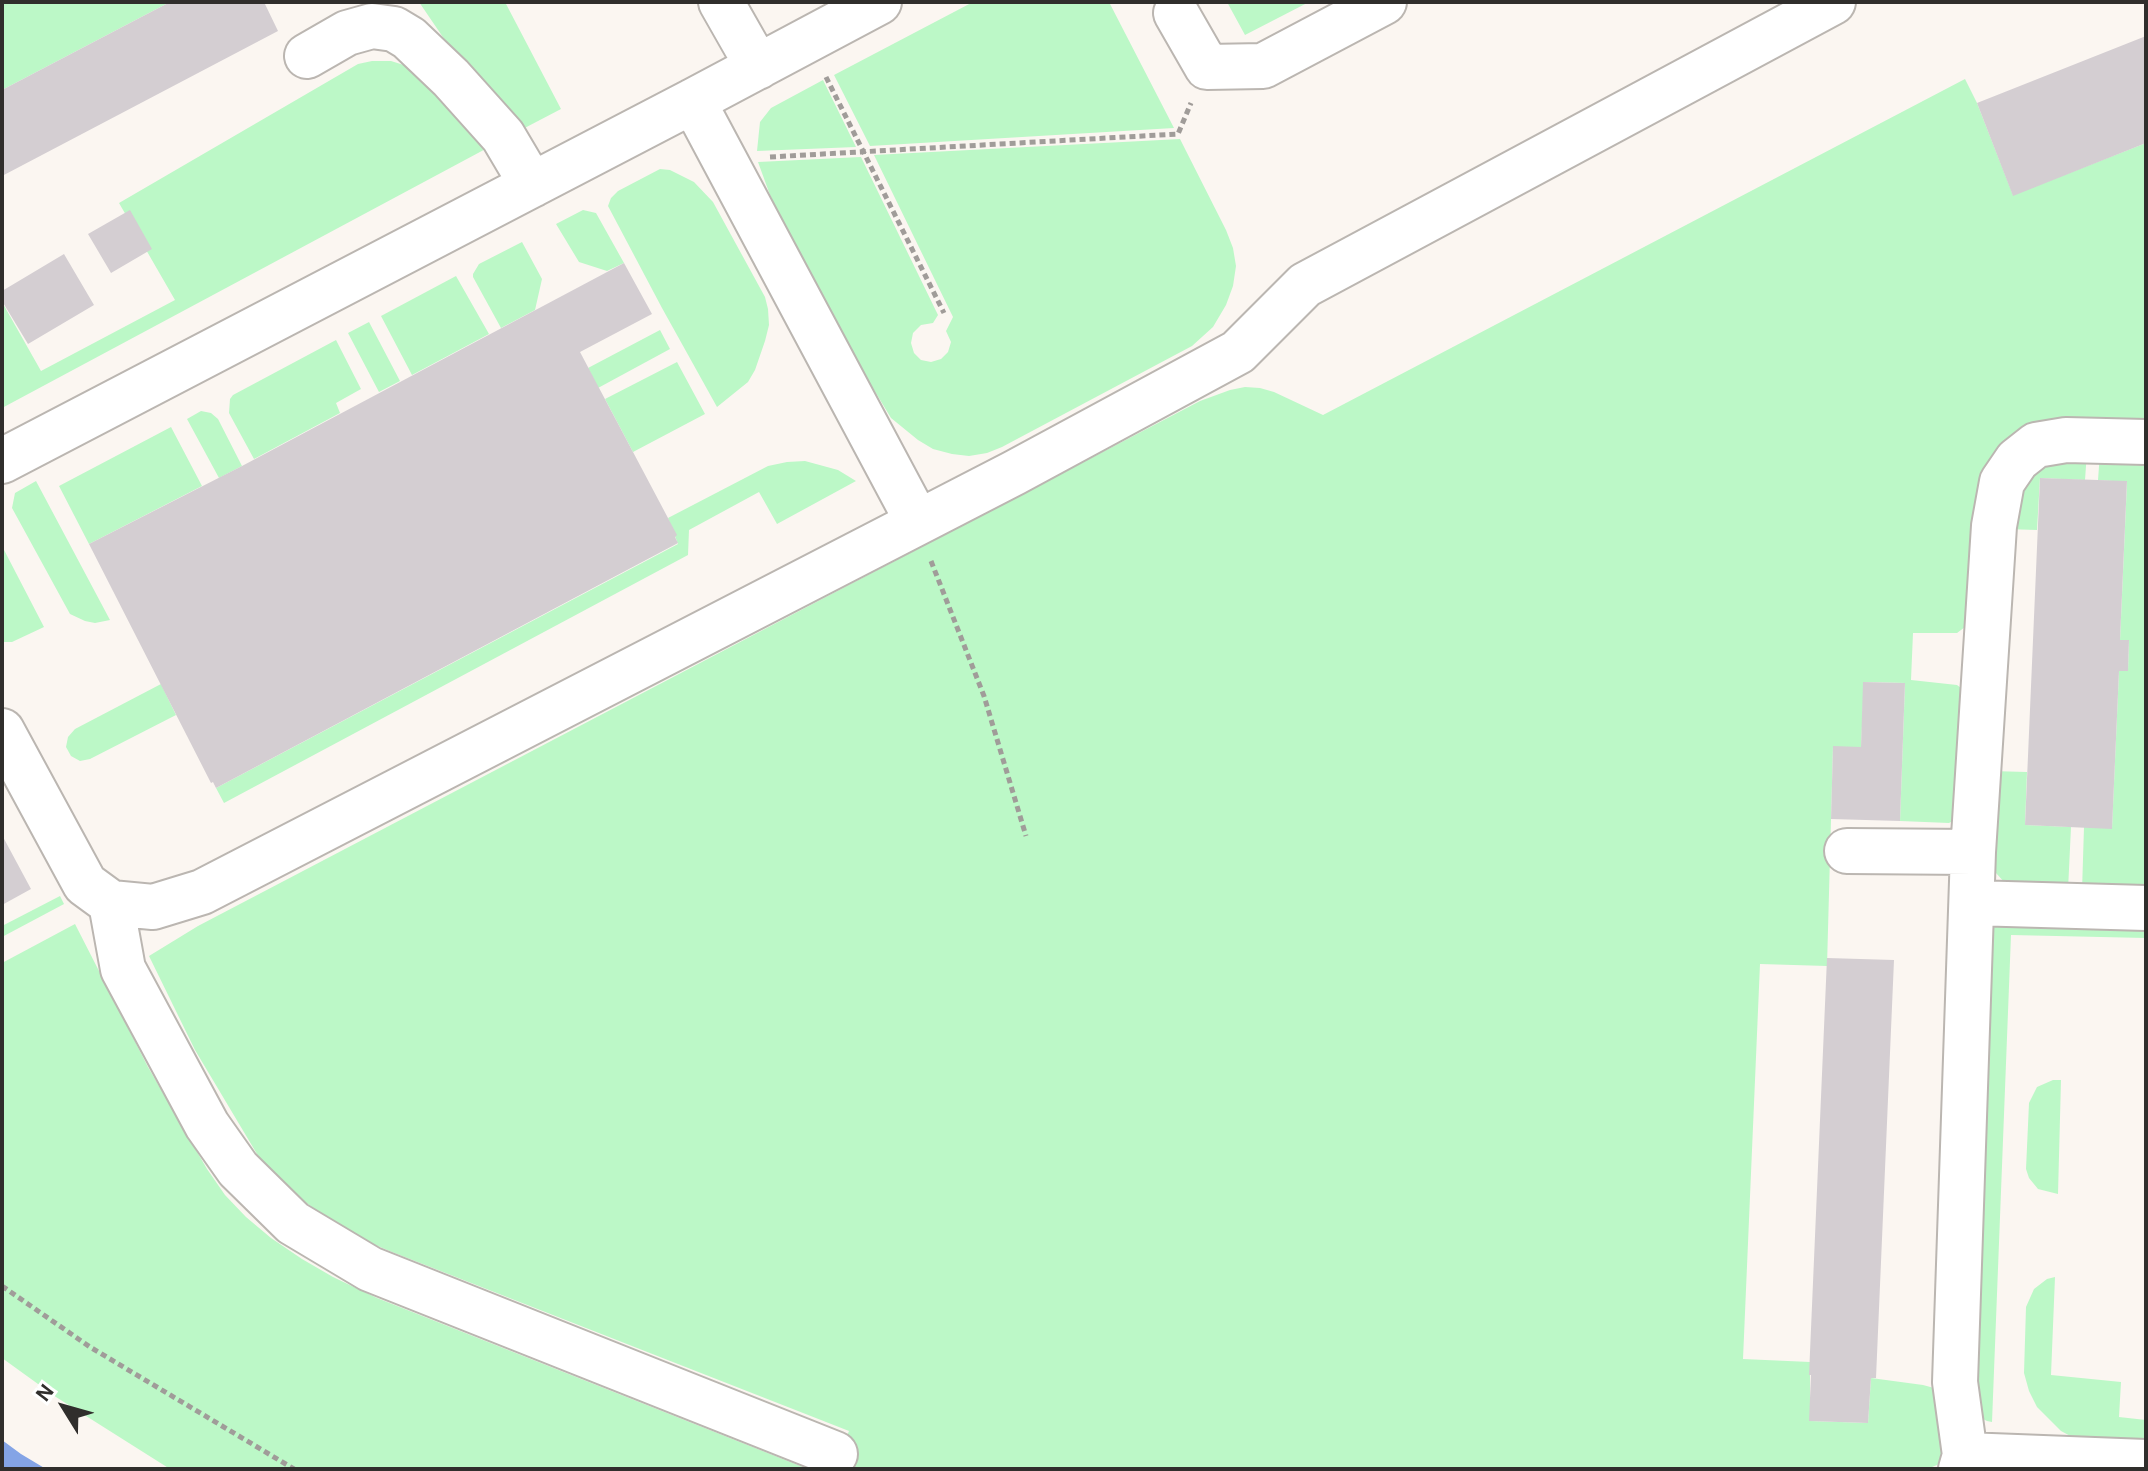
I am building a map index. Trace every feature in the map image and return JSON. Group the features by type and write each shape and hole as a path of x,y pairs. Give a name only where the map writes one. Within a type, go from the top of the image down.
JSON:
{"lane":[{"path":"721,2 758,67"},
{"path":"2,461 879,2"},
{"path":"1176,13 1207,67 1263,66 1384,2"},
{"path":"2,731 85,884 111,903 153,907 202,892 1238,352 1305,285 1833,2"},
{"path":"307,56 347,33 372,26 402,33 451,78 503,136 532,185"},
{"path":"693,101 916,519"},
{"path":"2146,442 2066,440 2036,445 2017,460 2002,482 1994,526 1973,852 1955,1382 1963,1462 2146,1462"},
{"path":"1847,851 1973,852"},
{"path":"111,903 123,969 207,1125 238,1169 293,1223 370,1269 835,1454"},
{"path":"1972,903 2146,908"}],"path":[{"path":"803,43 827,78 944,313"},
{"path":"725,160 1178,134 1207,67"},
{"path":"916,519 984,696 1026,836"},
{"path":"2,1286 90,1347 294,1469"}],"green space":[{"path":"2,2 170,2 2,90"},
{"path":"419,2 505,2 561,109 517,132 502,124"},
{"path":"973,2 1109,2 1174,128 870,146 834,75"},
{"path":"1227,2 1309,2 1245,35"},
{"path":"391,61 410,67 493,145 2,408 2,302 41,371 175,300 119,203 358,64"},
{"path":"1965,79 2013,195 2146,143 2146,429 2032,434 1969,624 1957,633 1913,633 1911,680 1957,685 1963,693 1957,819 1949,823 1900,821 1905,683 1864,682 1861,747 1833,747 1827,966 1760,964 1743,1359 1810,1362 1810,1421 1868,1423 1871,1378 1934,1388 1940,1395 1944,1460 1937,1465 1927,1469 834,1469 849,1431 392,1252 356,1237 330,1221 269,1170 195,1050 149,956 198,926 1200,401 1230,390 1260,388 1323,415"},
{"path":"823,80 856,147 757,151 760,122 771,108"},
{"path":"1180,139 1233,248 1236,266 1233,286 1213,327 1192,346 1002,447 969,456 933,449 891,418 782,220 758,162 861,157 938,315 933,323 921,325 913,333 911,343 914,353 921,360 931,362 941,359 948,352 951,342 946,331 953,317 874,155"},
{"path":"660,169 670,170 694,182 713,202 765,297 768,309 769,325 755,370 748,382 717,407 608,206 618,191"},
{"path":"583,210 596,213 624,263 607,271 579,262 556,224"},
{"path":"522,242 542,279 535,310 501,328 473,274 479,264"},
{"path":"456,276 489,334 412,375 381,316"},
{"path":"369,322 400,381 379,392 348,333"},
{"path":"660,330 670,349 598,388 588,368"},
{"path":"336,340 361,389 336,403 340,413 254,459 229,413 230,399"},
{"path":"677,362 705,414 633,452 605,399"},
{"path":"201,411 211,413 218,419 242,466 219,478 187,419"},
{"path":"171,427 202,486 89,544 59,486"},
{"path":"2087,452 2085,480 2040,478 2037,530 2005,529 2026,467"},
{"path":"2100,453 2146,456 2146,894 2082,891 2084,827 2112,828 2119,671 2128,670 2129,641 2120,640 2127,482 2098,480"},
{"path":"805,461 838,470 856,481 777,524 759,492 689,530 688,555 224,803 216,788 678,544 668,518 768,466"},
{"path":"36,481 110,620 95,623 70,614 12,508 15,493"},
{"path":"2,546 44,627 12,642 2,642"},
{"path":"161,684 176,715 90,759 80,761 71,756 66,747 68,737 75,729"},
{"path":"1991,771 2027,772 2025,825 2071,827 2068,890 2005,883 1996,873 1990,859"},
{"path":"60,896 64,904 2,937 2,926"},
{"path":"2146,921 2146,938 2011,935 1992,1422 1987,1421 1974,1408 1993,930 1997,923"},
{"path":"75,924 148,1067 207,1169 225,1195 271,1238 333,1277 377,1298 808,1469 170,1469 56,1397 2,1358 2,963"},
{"path":"2061,1080 2058,1194 2038,1189 2026,1169 2029,1103 2037,1087"},
{"path":"2055,1277 2051,1375 2121,1382 2119,1417 2146,1420 2146,1442 2078,1440 2061,1431 2037,1407 2024,1373 2026,1307 2034,1289"}],"water":[{"path":"2,1440 21,1454 46,1469 2,1469"}],"building":[{"path":"170,2 264,2 278,31 2,176 2,90"},
{"path":"2146,36 2146,143 2013,196 1977,103"},
{"path":"130,210 152,249 111,273 88,234"},
{"path":"64,254 94,305 28,344 2,301 2,291"},
{"path":"624,263 652,314 580,352 677,535 678,543 216,788 89,544"},
{"path":"2040,478 2127,481 2120,640 2129,640 2128,671 2119,671 2112,829 2025,825"},
{"path":"1863,682 1905,683 1900,821 1831,819 1833,746 1861,747"},
{"path":"2,835 31,889 2,905"},
{"path":"1827,958 1894,960 1876,1378 1871,1378 1868,1423 1809,1421"}]}
